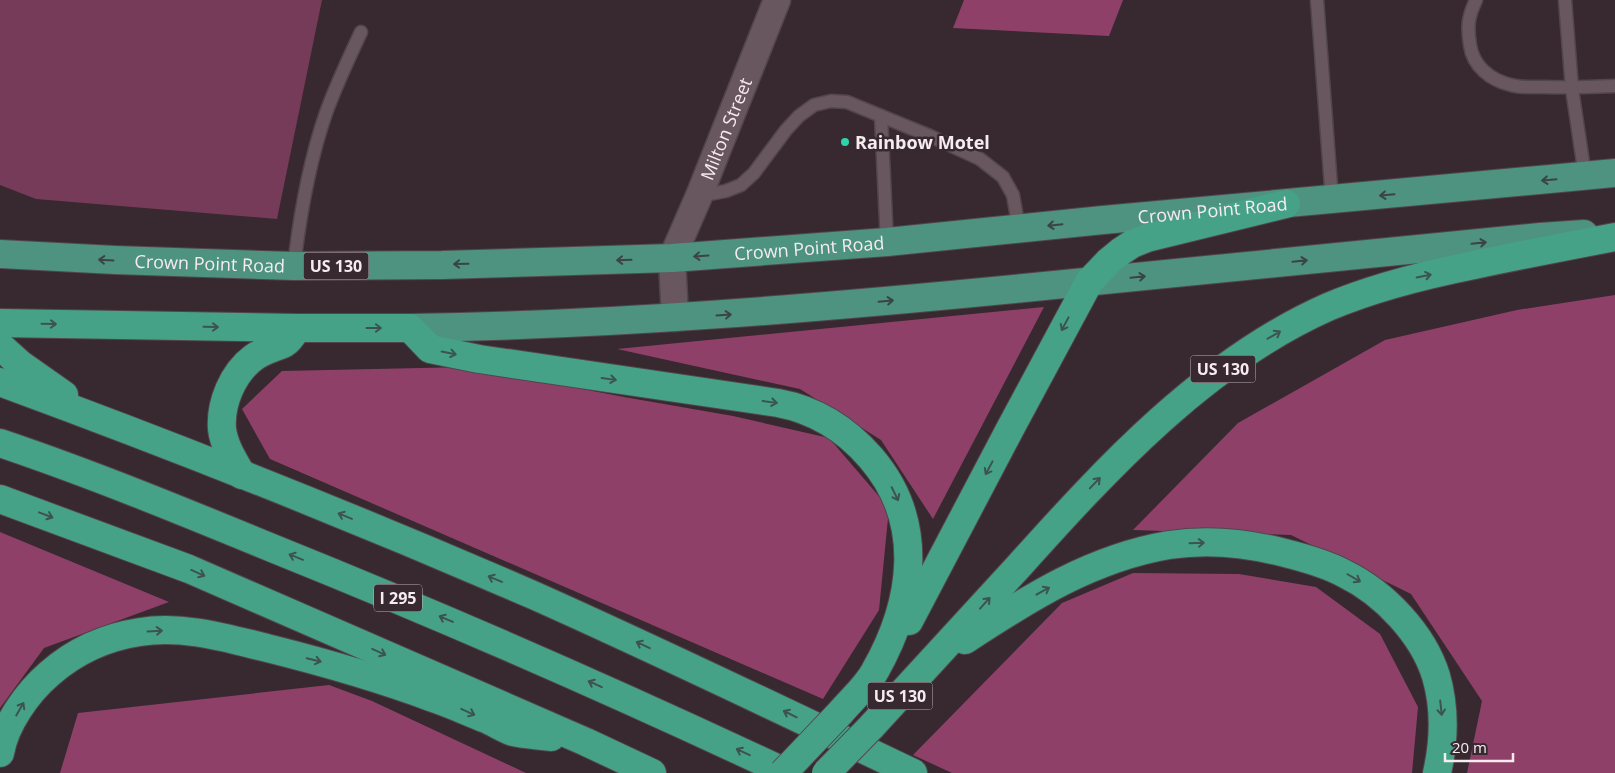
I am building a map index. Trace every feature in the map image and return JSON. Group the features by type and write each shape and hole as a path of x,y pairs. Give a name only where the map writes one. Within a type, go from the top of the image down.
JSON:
{"highway":[{"name":"Crown Point Road","path":"0,254 294,266 432,265 672,258 887,242 1615,174"},
{"path":"783,773 841,712 896,644 1018,412 1090,282 1120,252 1132,244 1147,238 1286,204"},
{"path":"0,323 410,328 675,318 774,311 1090,282 1540,236 1615,233"},
{"name":"US 130","path":"826,773 929,665 1101,477 1179,406 1232,362 1255,346 1326,308 1380,287 1460,268 1615,237"},
{"path":"242,475 228,448 222,430 223,411 227,395 233,381 242,368 254,357 286,342 297,328"},
{"path":"410,328 430,350 794,406 823,418 838,427 864,450 886,478 900,505 908,535 909,554 905,596 890,640 874,672"},
{"path":"0,346 20,364 44,381 114,425"},
{"path":"0,382 242,475 533,595 633,640 913,773"},
{"name":"I 295","path":"0,444 152,499 399,599 554,666 787,773"},
{"path":"0,499 189,569 586,742 652,773"},
{"path":"929,665 1043,590 1104,563 1170,545 1237,543 1261,547 1304,557 1344,573 1378,595 1410,627 1436,675 1440,695 1442,736 1441,757 1437,773"},
{"path":"0,753 11,724 25,699 41,681 63,662 110,638 141,632 166,630 198,633 233,640 335,665 397,684 513,732 586,742"}],"street":[{"name":"Milton Street","path":"672,258 699,196 777,0"},
{"path":"672,258 675,318"}],"lane":[{"path":"1317,0 1332,200"},
{"path":"1476,0 1469,14 1468,32 1471,55 1481,70 1498,81 1512,86 1572,89 1615,86"},
{"path":"1565,0 1572,89 1585,176"},
{"path":"294,266 298,230 312,161 326,112 361,32"},
{"path":"699,196 726,191 741,185 754,173 786,130 799,116 814,105 830,101 847,102 930,136 980,160 1003,177 1013,194 1019,229"},
{"path":"881,116 887,242"}],"shaded area":[{"path":"0,0 322,0 277,219 36,199 0,185"},
{"path":"964,0 1123,0 1109,36 953,28"},
{"path":"1615,295 1615,773 1467,773 1482,701 1411,594 1291,535 1133,530 1238,423 1385,340 1517,310"},
{"path":"1044,307 933,519 881,440 800,389 617,349"},
{"path":"467,367 733,416 829,438 889,508 879,610 823,699 270,459 242,409 282,371"},
{"path":"0,532 169,602 44,648 0,708"},
{"path":"1133,573 1239,574 1316,587 1380,634 1418,707 1412,773 952,773 913,755 1062,603"},
{"path":"329,685 372,701 526,773 60,773 78,713"}],"place":[{"name":"Rainbow Motel","path":"845,142"}]}
